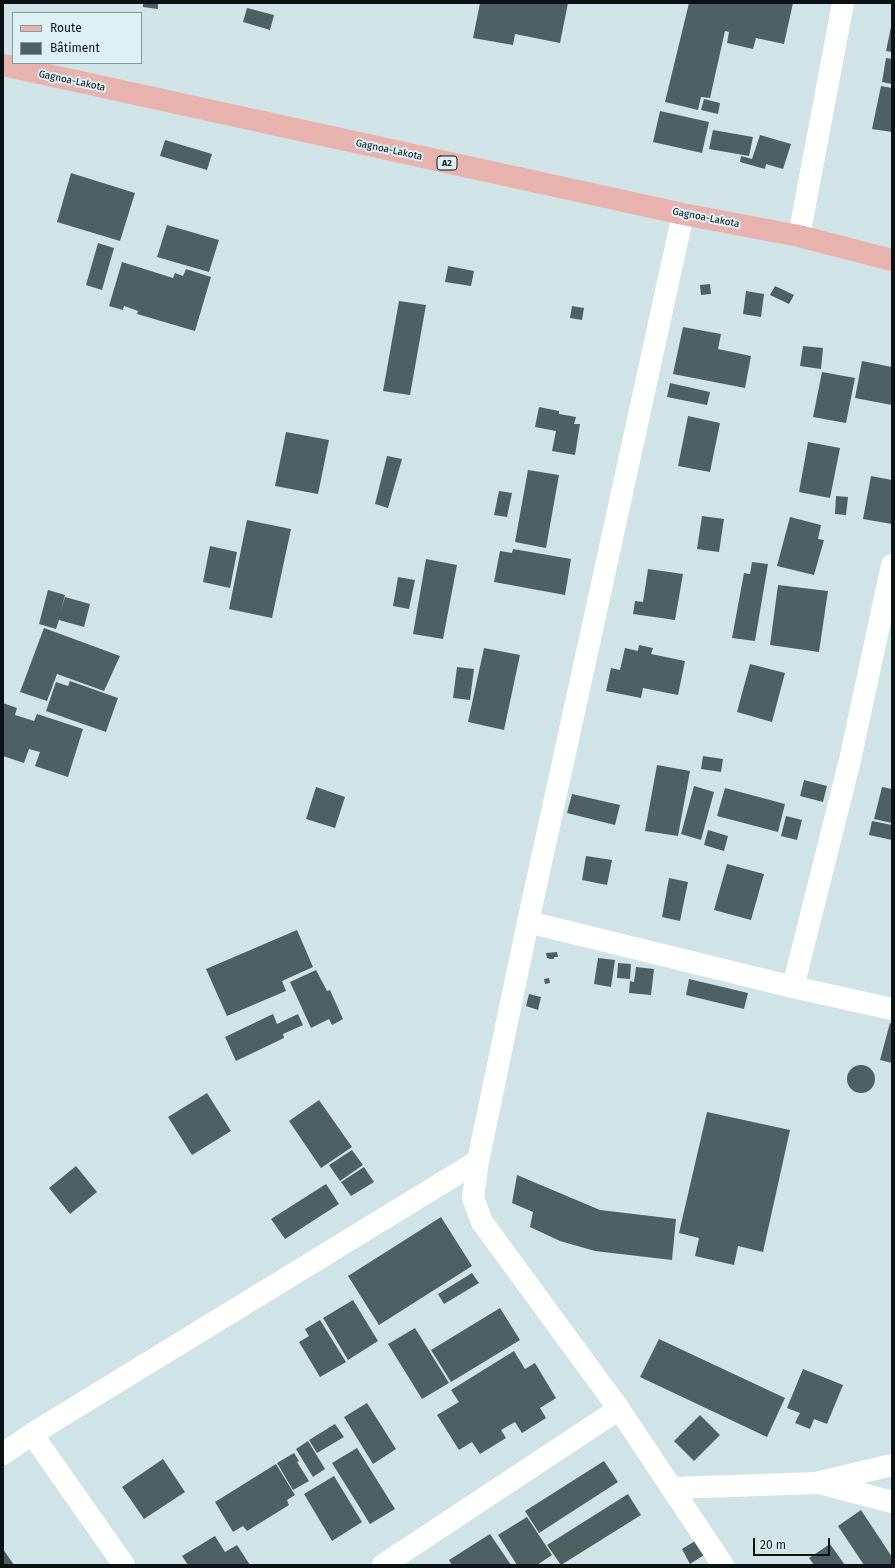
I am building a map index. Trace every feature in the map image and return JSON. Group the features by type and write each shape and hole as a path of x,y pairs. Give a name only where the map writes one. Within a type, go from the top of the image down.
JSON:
{"main road":[{"name":"Gagnoa-Lakota","path":"3,65 683,214 798,236 892,260"}],"street":[{"path":"798,236 843,3"},
{"path":"683,214 528,922 478,1161 474,1198 482,1222 620,1409 723,1565"},
{"path":"793,987 850,760 892,565"},
{"path":"528,922 793,987 892,1009"},
{"path":"3,1454 32,1434 478,1161"},
{"path":"394,1562 620,1409"},
{"path":"32,1434 124,1565"},
{"path":"673,1488 816,1482 892,1465"},
{"path":"816,1482 892,1502"}],"building":[{"path":"143,3 158,3 158,9 143,7"},
{"path":"480,3 568,3 560,43 515,34 513,45 473,38"},
{"path":"689,3 793,3 784,44 756,38 753,49 727,43 729,32 725,31 710,98 701,97 698,110 665,102"},
{"path":"247,8 274,15 270,30 243,22"},
{"path":"892,27 892,52 886,51"},
{"path":"886,58 892,59 892,84 882,82"},
{"path":"881,86 892,88 892,132 872,129"},
{"path":"704,99 720,103 718,114 701,110"},
{"path":"660,111 709,122 702,153 653,142"},
{"path":"713,130 753,137 749,156 709,149"},
{"path":"760,135 791,144 783,169 766,164 765,169 740,162 741,156 752,159"},
{"path":"165,140 212,154 207,170 160,156"},
{"path":"71,173 135,193 120,241 57,222"},
{"path":"167,225 219,240 209,272 157,257"},
{"path":"98,243 114,248 102,290 86,285"},
{"path":"122,262 173,278 175,273 183,276 186,269 211,277 195,331 137,314 138,311 124,306 123,310 109,306"},
{"path":"448,266 474,271 471,286 445,282"},
{"path":"710,284 711,294 701,295 700,285"},
{"path":"775,286 794,295 789,304 770,295"},
{"path":"746,291 764,294 761,317 743,314"},
{"path":"399,301 426,305 410,395 383,391"},
{"path":"572,306 584,308 582,320 570,318"},
{"path":"683,327 721,334 718,349 751,356 745,388 673,374"},
{"path":"803,346 823,348 821,369 800,366"},
{"path":"862,361 892,367 892,405 855,398"},
{"path":"822,372 855,378 846,423 813,417"},
{"path":"670,383 710,392 707,405 667,397"},
{"path":"539,407 559,411 559,414 576,417 574,424 580,424 575,455 552,451 556,431 535,427"},
{"path":"688,416 720,423 710,472 678,466"},
{"path":"286,432 329,440 318,494 275,486"},
{"path":"808,442 840,448 830,498 799,492"},
{"path":"387,456 402,459 388,508 375,504"},
{"path":"528,470 559,475 546,548 515,542"},
{"path":"871,476 892,480 892,524 863,519"},
{"path":"499,491 512,493 507,517 494,515"},
{"path":"836,496 848,497 846,515 835,514"},
{"path":"702,516 724,519 719,552 697,549"},
{"path":"790,517 821,525 818,539 824,540 814,575 777,566"},
{"path":"247,520 291,529 272,618 229,609"},
{"path":"210,546 237,552 230,588 203,582"},
{"path":"513,549 571,559 565,595 494,582 500,551 512,553"},
{"path":"426,559 457,565 443,639 413,634"},
{"path":"752,562 768,564 755,641 732,638 744,573 750,574"},
{"path":"648,569 683,574 675,620 633,614 635,601 643,602"},
{"path":"398,577 415,580 409,609 393,606"},
{"path":"778,585 828,591 819,652 770,645"},
{"path":"48,590 65,595 61,611 65,597 90,604 84,627 59,620 56,629 39,624"},
{"path":"44,628 120,656 104,691 57,674 47,701 20,692"},
{"path":"639,645 653,648 651,654 685,661 678,695 643,688 641,698 606,691 611,668 620,670 625,648 638,651"},
{"path":"484,648 520,655 504,730 468,722"},
{"path":"750,664 785,673 772,722 737,712"},
{"path":"457,667 474,669 470,700 453,698"},
{"path":"70,681 118,698 106,732 46,711 56,682 68,686"},
{"path":"3,703 17,708 15,715 34,721 37,714 83,729 68,777 35,766 40,752 29,749 24,763 3,756"},
{"path":"703,756 723,759 721,772 701,769"},
{"path":"657,765 690,771 678,836 645,831"},
{"path":"804,780 827,786 823,802 800,796"},
{"path":"694,786 714,792 701,840 681,834"},
{"path":"316,787 345,797 335,828 306,819"},
{"path":"882,787 892,789 892,823 874,819"},
{"path":"725,788 785,804 778,832 717,816"},
{"path":"572,794 620,805 615,825 567,813"},
{"path":"786,816 802,820 797,840 781,836"},
{"path":"872,821 892,825 892,840 869,835"},
{"path":"708,830 728,836 724,851 704,845"},
{"path":"586,856 612,860 607,885 582,880"},
{"path":"727,864 764,874 751,920 714,910"},
{"path":"669,878 688,882 680,921 662,917"},
{"path":"297,930 313,967 282,981 286,991 227,1016 206,969"},
{"path":"557,952 558,957 554,957 554,959 547,958 546,953"},
{"path":"598,958 615,960 611,987 594,984"},
{"path":"618,963 631,964 630,979 617,978"},
{"path":"636,967 654,969 651,995 629,993 630,981 634,982"},
{"path":"316,970 327,991 330,990 343,1019 332,1025 329,1019 311,1028 290,982"},
{"path":"549,978 550,983 545,984 544,979"},
{"path":"689,979 748,993 744,1009 686,995"},
{"path":"529,994 541,997 538,1010 526,1006"},
{"path":"273,1014 277,1024 298,1014 303,1025 283,1034 284,1038 236,1061 225,1037"},
{"path":"890,1023 892,1024 892,1063 880,1060"},
{"path":"861,1065 871,1069 875,1079 871,1089 861,1093 851,1089 847,1079 851,1069"},
{"path":"207,1093 231,1131 192,1155 168,1117"},
{"path":"319,1100 352,1147 321,1168 289,1121"},
{"path":"707,1112 790,1130 763,1252 738,1246 734,1265 695,1256 699,1238 679,1233"},
{"path":"352,1150 363,1165 340,1181 329,1165"},
{"path":"76,1166 97,1192 70,1214 49,1188"},
{"path":"364,1167 374,1182 351,1196 341,1182"},
{"path":"517,1175 600,1210 676,1219 672,1260 595,1251 560,1241 530,1227 533,1212 512,1203"},
{"path":"326,1184 339,1204 285,1239 271,1219"},
{"path":"441,1217 472,1266 379,1325 348,1276"},
{"path":"472,1273 479,1283 444,1304 438,1294"},
{"path":"353,1300 378,1341 348,1360 323,1318"},
{"path":"500,1308 520,1340 451,1382 431,1350"},
{"path":"320,1320 346,1362 320,1377 299,1342 309,1336 305,1329"},
{"path":"415,1328 449,1383 422,1399 388,1344"},
{"path":"659,1339 785,1398 767,1437 640,1377"},
{"path":"514,1351 525,1369 535,1363 556,1398 540,1408 546,1418 522,1433 515,1422 501,1430 506,1438 480,1454 472,1442 459,1450 437,1415 459,1402 451,1390"},
{"path":"803,1369 843,1385 827,1424 814,1419 810,1429 795,1423 800,1413 787,1408"},
{"path":"367,1403 396,1449 373,1464 344,1417"},
{"path":"700,1415 720,1435 694,1461 674,1441"},
{"path":"335,1424 344,1437 317,1453 309,1440"},
{"path":"308,1441 325,1469 313,1477 296,1449"},
{"path":"357,1448 395,1509 370,1524 332,1463"},
{"path":"294,1453 299,1461 297,1462 309,1481 293,1490 277,1463"},
{"path":"163,1459 185,1492 144,1519 122,1487"},
{"path":"604,1461 618,1482 539,1533 525,1511"},
{"path":"276,1464 295,1495 287,1500 289,1505 247,1531 243,1526 233,1532 215,1502"},
{"path":"334,1476 362,1522 332,1541 304,1494"},
{"path":"628,1494 641,1515 561,1565 547,1545"},
{"path":"861,1510 892,1557 892,1565 864,1565 838,1526"},
{"path":"527,1517 552,1555 537,1565 517,1565 498,1535"},
{"path":"490,1534 511,1565 452,1565 449,1560"},
{"path":"215,1536 225,1552 237,1545 250,1565 188,1565 182,1556"},
{"path":"695,1541 704,1555 690,1564 682,1549"},
{"path":"830,1544 845,1565 814,1565 809,1558"},
{"path":"3,1549 14,1565 3,1565"}]}
